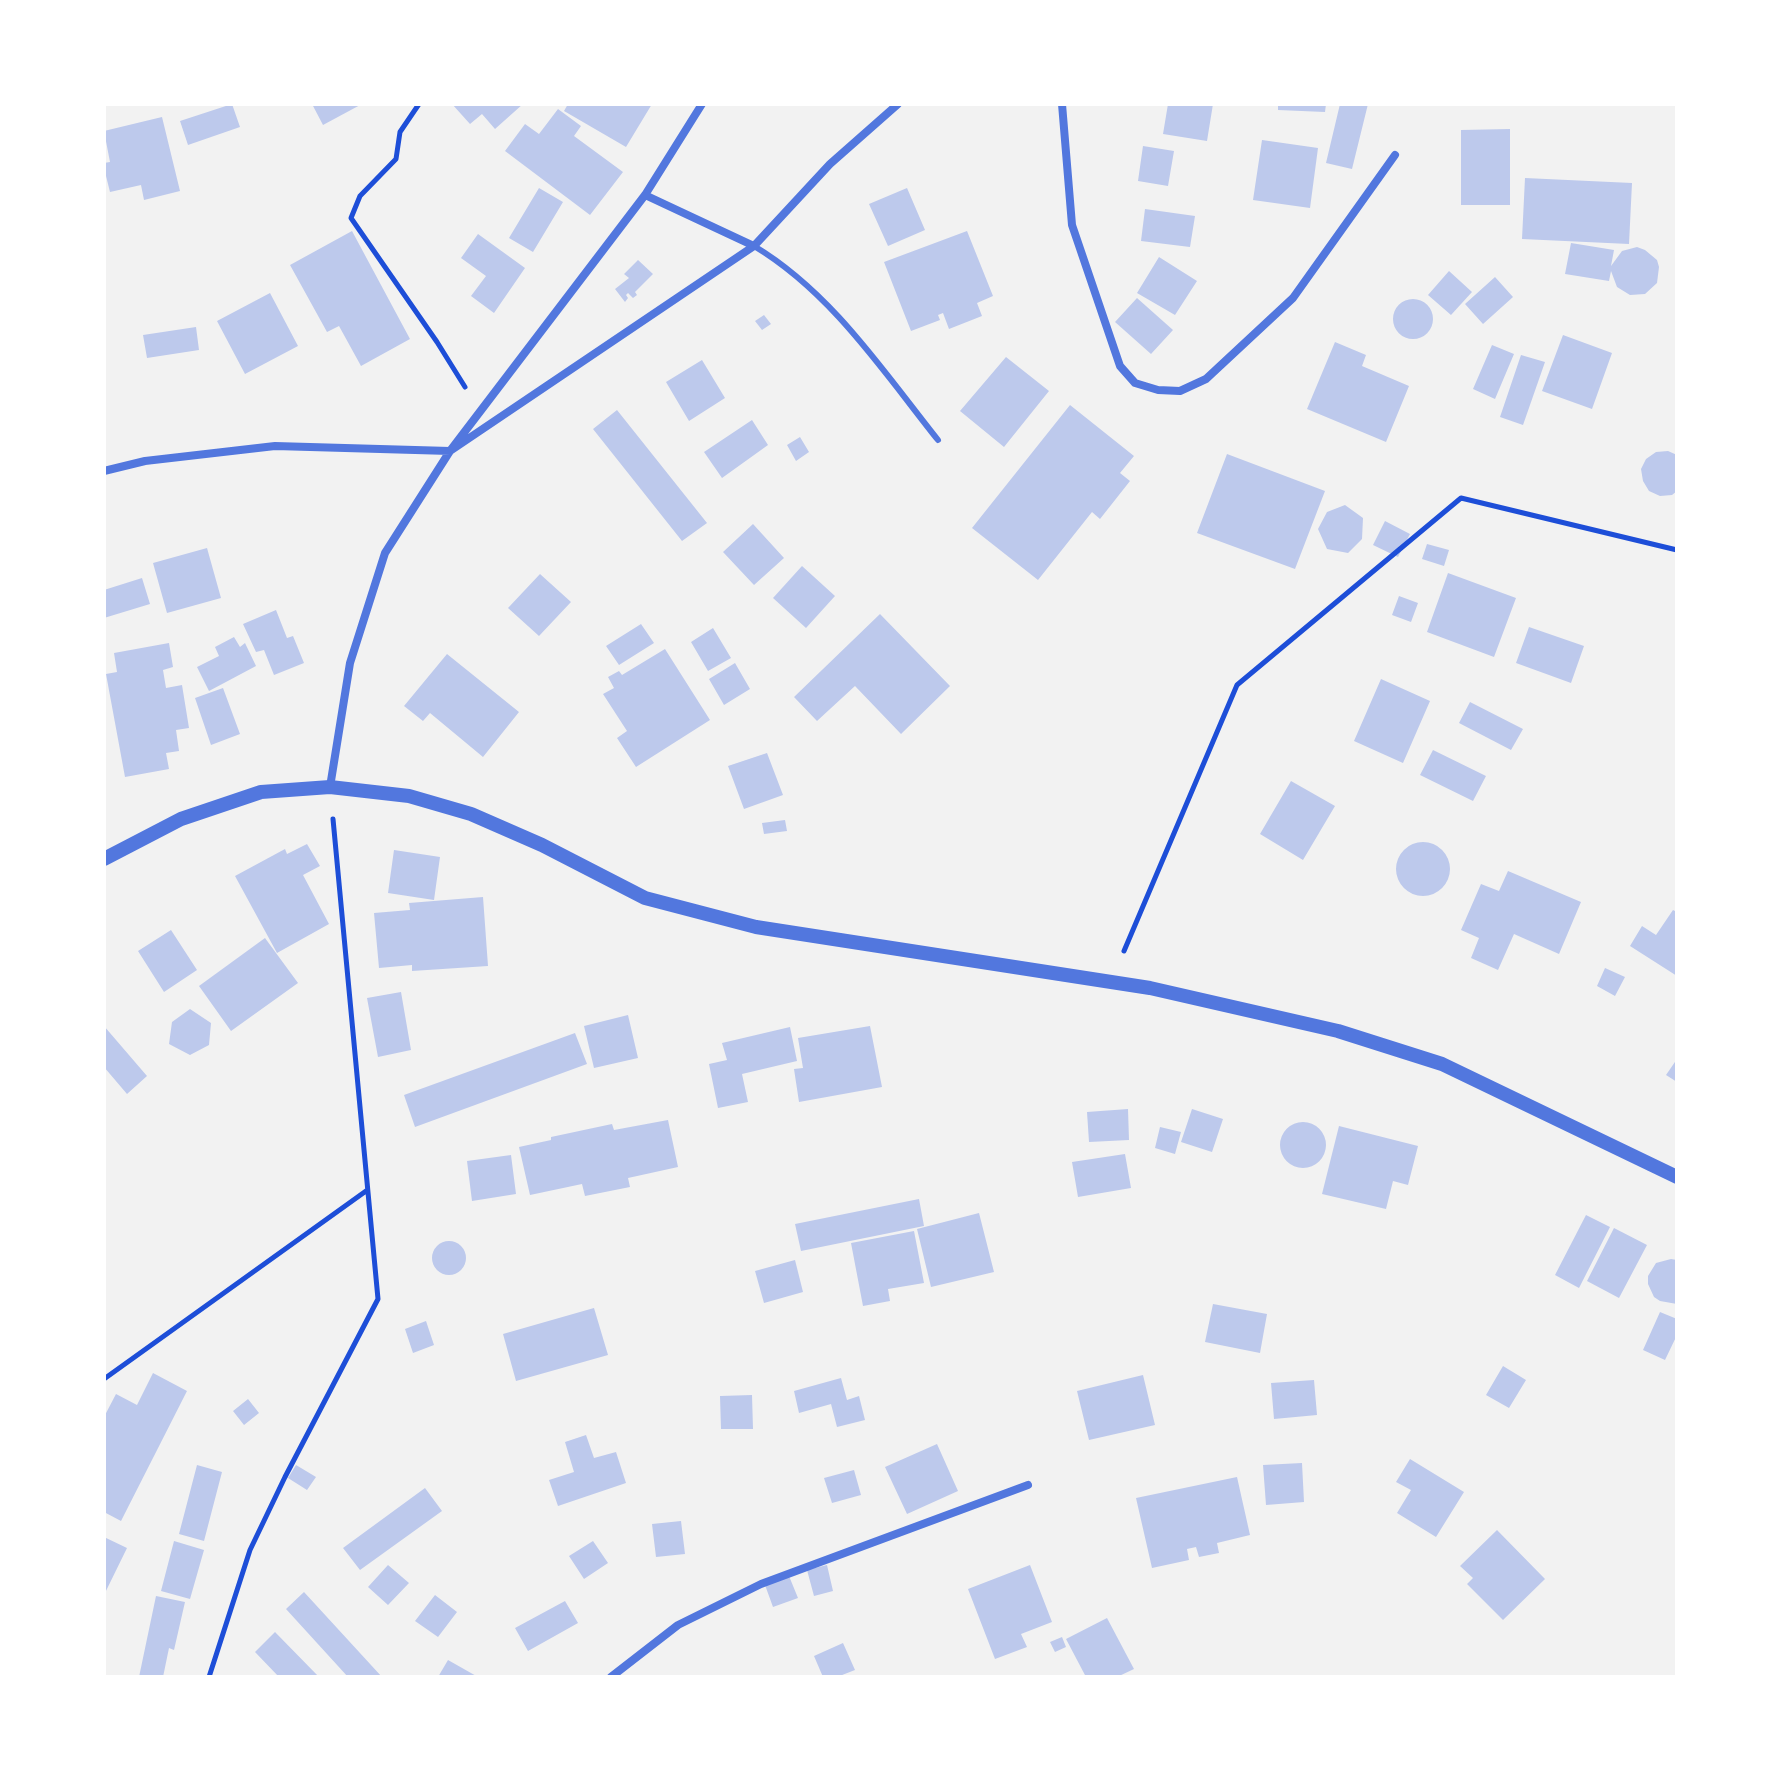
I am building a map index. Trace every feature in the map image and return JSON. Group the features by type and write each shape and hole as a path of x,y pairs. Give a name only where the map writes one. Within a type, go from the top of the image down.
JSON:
{"street":[{"path":"330,787 350,663 385,553 450,451 645,195 702,104"},
{"path":"104,471 145,461 275,446 450,451 754,246 830,164 898,104"},
{"path":"1062,104 1072,225 1120,366 1135,383 1158,390 1180,391 1206,379 1293,298 1395,155"},
{"path":"645,195 754,246"},
{"path":"104,859 181,819 261,792 330,787 409,796 471,814 542,845 645,898 705,916 756,927 1150,988 1338,1031 1442,1064 1677,1177"},
{"path":"611,1677 678,1625 761,1584 1028,1485"}],"lane":[{"path":"754,246 782,263 846,325 938,440"}],"path":[{"path":"419,104 400,132 396,159 360,196 351,218 437,342 480,412"},
{"path":"1111,981 1237,685 1461,498 1677,550"},
{"path":"209,1677 250,1550 378,1299 330,787"},
{"path":"104,1379 367,1190"}],"building":[{"path":"232,104 240,127 188,145 180,121"},
{"path":"312,104 362,104 323,125"},
{"path":"452,104 523,104 495,129 482,114 470,124"},
{"path":"568,104 652,104 626,147 564,111"},
{"path":"1168,104 1213,104 1207,141 1163,134"},
{"path":"1278,104 1326,104 1325,112 1278,110"},
{"path":"1340,104 1368,104 1352,169 1326,163"},
{"path":"558,109 581,126 574,136 623,172 590,215 505,151 525,124 539,134"},
{"path":"162,117 180,191 144,200 141,185 110,192 104,168 104,163 110,162 104,131"},
{"path":"1510,129 1510,205 1461,205 1461,130"},
{"path":"1262,140 1318,148 1310,208 1253,200"},
{"path":"1143,146 1174,151 1168,186 1138,181"},
{"path":"1525,178 1632,183 1629,244 1522,239"},
{"path":"539,188 563,202 533,252 509,238"},
{"path":"907,188 925,230 888,246 869,204"},
{"path":"1145,209 1195,216 1190,247 1141,241"},
{"path":"352,231 410,339 361,366 339,326 327,332 290,265"},
{"path":"967,231 993,296 977,303 982,316 949,329 943,313 938,315 940,320 911,331 884,262"},
{"path":"478,234 525,268 494,313 471,296 486,276 461,258"},
{"path":"1571,243 1614,250 1611,266 1622,251 1637,247 1645,250 1657,260 1657,283 1645,294 1630,295 1617,287 1611,271 1609,281 1565,274"},
{"path":"1159,257 1197,281 1175,315 1137,293"},
{"path":"638,260 653,274 635,292 637,295 633,298 628,293 626,295 628,298 625,302 615,289 629,278 624,274"},
{"path":"1449,271 1472,292 1451,315 1428,295"},
{"path":"1495,277 1513,297 1483,324 1465,304"},
{"path":"270,293 298,346 245,374 217,321"},
{"path":"1137,298 1173,330 1151,354 1115,322"},
{"path":"1413,299 1427,305 1433,319 1427,333 1413,339 1399,333 1393,319 1399,305"},
{"path":"764,315 771,324 762,330 755,321"},
{"path":"196,327 199,350 147,358 143,335"},
{"path":"1563,335 1612,353 1592,409 1542,391"},
{"path":"1335,342 1366,355 1362,366 1409,386 1386,442 1307,409"},
{"path":"1492,345 1514,354 1495,399 1473,389"},
{"path":"1521,355 1545,362 1523,425 1500,417"},
{"path":"1006,357 1049,391 1004,447 960,411"},
{"path":"702,360 725,398 689,421 666,382"},
{"path":"1070,405 1134,456 1120,473 1130,481 1100,519 1092,512 1038,580 972,528"},
{"path":"617,410 707,523 682,541 593,429"},
{"path":"752,420 768,445 722,478 704,452"},
{"path":"800,437 809,452 796,461 787,445"},
{"path":"1668,451 1677,455 1677,491 1672,495 1660,496 1649,491 1641,469 1646,459 1656,452"},
{"path":"1227,454 1325,491 1295,569 1197,533"},
{"path":"1345,505 1363,518 1362,539 1348,553 1327,549 1318,529 1327,512"},
{"path":"1385,521 1410,534 1398,557 1373,545"},
{"path":"753,524 784,558 754,585 723,552"},
{"path":"1427,544 1449,550 1444,566 1422,559"},
{"path":"207,548 221,598 167,613 153,563"},
{"path":"802,566 835,596 806,628 773,598"},
{"path":"1448,573 1516,598 1494,657 1427,632"},
{"path":"540,574 571,602 539,636 508,608"},
{"path":"142,578 150,604 104,618 104,590"},
{"path":"1399,596 1418,603 1411,622 1392,615"},
{"path":"276,610 287,638 293,636 304,663 274,675 264,650 256,652 243,624"},
{"path":"880,614 950,686 901,734 855,686 817,721 794,697"},
{"path":"641,624 654,643 619,665 606,646"},
{"path":"1529,627 1584,646 1571,683 1516,663"},
{"path":"713,628 731,658 708,671 691,642"},
{"path":"234,637 240,647 245,643 256,666 209,691 197,667 219,656 215,647"},
{"path":"169,643 173,667 163,670 166,688 182,685 189,728 176,730 179,751 166,753 169,769 125,777 106,674 117,672 114,653"},
{"path":"665,649 710,720 636,767 617,738 627,731 603,694 614,688 608,677 619,671 622,675"},
{"path":"447,654 519,712 483,757 430,713 423,721 404,706"},
{"path":"735,663 750,689 724,705 709,679"},
{"path":"1381,679 1430,701 1403,763 1354,741"},
{"path":"223,688 240,734 211,745 195,698"},
{"path":"1470,702 1523,729 1511,750 1459,723"},
{"path":"1433,750 1486,776 1473,801 1420,775"},
{"path":"767,753 783,795 744,809 728,766"},
{"path":"1291,781 1335,806 1303,860 1260,834"},
{"path":"785,820 787,831 764,834 762,823"},
{"path":"1423,842 1442,850 1450,869 1442,888 1423,896 1404,888 1396,869 1404,850"},
{"path":"307,844 320,866 303,875 329,924 277,953 235,876 285,849 287,854"},
{"path":"394,850 440,857 434,900 388,893"},
{"path":"1508,871 1581,902 1559,954 1514,934 1498,970 1471,958 1479,938 1461,930 1481,884 1499,891"},
{"path":"483,897 488,966 412,971 412,965 379,968 374,913 410,910 409,903"},
{"path":"1673,910 1677,912 1677,976 1630,946 1642,926 1656,935"},
{"path":"171,930 197,970 164,992 138,951"},
{"path":"265,938 298,983 231,1031 199,986"},
{"path":"1605,968 1625,977 1615,996 1597,986"},
{"path":"401,992 411,1050 378,1057 367,998"},
{"path":"190,1009 211,1023 209,1045 190,1055 169,1044 172,1022"},
{"path":"628,1015 638,1058 594,1068 584,1026"},
{"path":"104,1026 147,1076 127,1094 104,1067"},
{"path":"870,1026 882,1087 799,1102 794,1069 803,1068 798,1038"},
{"path":"790,1027 797,1061 742,1074 748,1102 718,1108 709,1064 727,1060 722,1043"},
{"path":"575,1033 587,1064 415,1127 404,1095"},
{"path":"1677,1059 1677,1082 1666,1075"},
{"path":"1128,1109 1129,1140 1089,1142 1087,1112"},
{"path":"1192,1109 1223,1119 1212,1152 1181,1142"},
{"path":"668,1120 678,1167 628,1178 630,1187 585,1196 582,1184 530,1195 519,1147 612,1124 614,1130"},
{"path":"1303,1122 1319,1129 1326,1145 1319,1161 1303,1168 1287,1161 1280,1145 1287,1129"},
{"path":"1339,1126 1418,1146 1408,1185 1393,1181 1386,1209 1322,1194"},
{"path":"1160,1127 1181,1132 1175,1154 1155,1148"},
{"path":"1125,1154 1131,1188 1078,1197 1072,1162"},
{"path":"511,1155 516,1194 472,1201 467,1161"},
{"path":"919,1199 924,1226 801,1251 795,1224"},
{"path":"979,1213 994,1272 931,1287 917,1229"},
{"path":"1586,1215 1610,1227 1579,1288 1555,1275"},
{"path":"1614,1228 1647,1245 1619,1298 1587,1281"},
{"path":"914,1231 924,1283 888,1289 890,1301 863,1306 851,1243"},
{"path":"449,1241 461,1246 466,1258 461,1270 449,1275 437,1270 432,1258 437,1246"},
{"path":"795,1260 803,1292 764,1303 755,1271"},
{"path":"1677,1260 1677,1304 1654,1297 1648,1284 1648,1276 1656,1263"},
{"path":"1213,1304 1267,1314 1260,1353 1205,1342"},
{"path":"594,1308 608,1355 516,1381 503,1334"},
{"path":"1660,1312 1677,1319 1677,1335 1665,1360 1643,1350"},
{"path":"426,1321 434,1345 413,1353 405,1329"},
{"path":"1503,1366 1526,1380 1509,1408 1486,1395"},
{"path":"153,1373 187,1391 121,1521 104,1512 104,1417 116,1394 137,1405"},
{"path":"1143,1375 1155,1425 1089,1440 1077,1391"},
{"path":"841,1378 847,1400 859,1396 865,1420 837,1427 831,1404 799,1413 794,1391"},
{"path":"1314,1380 1317,1415 1274,1419 1271,1383"},
{"path":"752,1395 753,1429 721,1429 720,1396"},
{"path":"248,1399 259,1413 244,1425 233,1411"},
{"path":"586,1435 594,1458 616,1452 626,1483 558,1506 549,1480 574,1472 565,1442"},
{"path":"937,1444 958,1491 907,1514 885,1467"},
{"path":"1410,1459 1464,1492 1436,1537 1397,1513 1411,1490 1396,1482"},
{"path":"1302,1463 1304,1502 1266,1505 1263,1465"},
{"path":"197,1465 222,1472 204,1541 179,1534"},
{"path":"296,1465 316,1477 307,1490 288,1478"},
{"path":"854,1470 861,1495 832,1503 824,1478"},
{"path":"1237,1477 1250,1535 1217,1543 1219,1553 1199,1557 1196,1547 1187,1549 1189,1560 1152,1568 1136,1498"},
{"path":"425,1488 442,1511 360,1570 343,1548"},
{"path":"681,1521 685,1554 656,1557 652,1524"},
{"path":"1497,1530 1545,1579 1503,1620 1467,1584 1473,1578 1460,1566"},
{"path":"104,1537 127,1548 104,1595"},
{"path":"174,1541 204,1550 190,1599 161,1591"},
{"path":"593,1541 608,1563 584,1579 569,1556"},
{"path":"388,1565 409,1583 388,1605 368,1587"},
{"path":"827,1565 833,1591 814,1596 807,1570"},
{"path":"1030,1565 1052,1622 1021,1634 1027,1647 995,1659 968,1589"},
{"path":"789,1576 798,1598 773,1607 765,1585"},
{"path":"304,1592 382,1677 348,1677 286,1609"},
{"path":"435,1595 457,1612 438,1637 415,1621"},
{"path":"156,1596 185,1602 174,1650 169,1648 163,1677 139,1677"},
{"path":"565,1601 578,1623 528,1651 515,1628"},
{"path":"1107,1618 1134,1669 1117,1677 1086,1677 1066,1639"},
{"path":"275,1632 319,1677 279,1677 255,1652"},
{"path":"1062,1637 1066,1647 1055,1652 1050,1642"},
{"path":"843,1643 855,1670 837,1677 823,1677 814,1656"},
{"path":"448,1660 478,1677 438,1677"}]}
